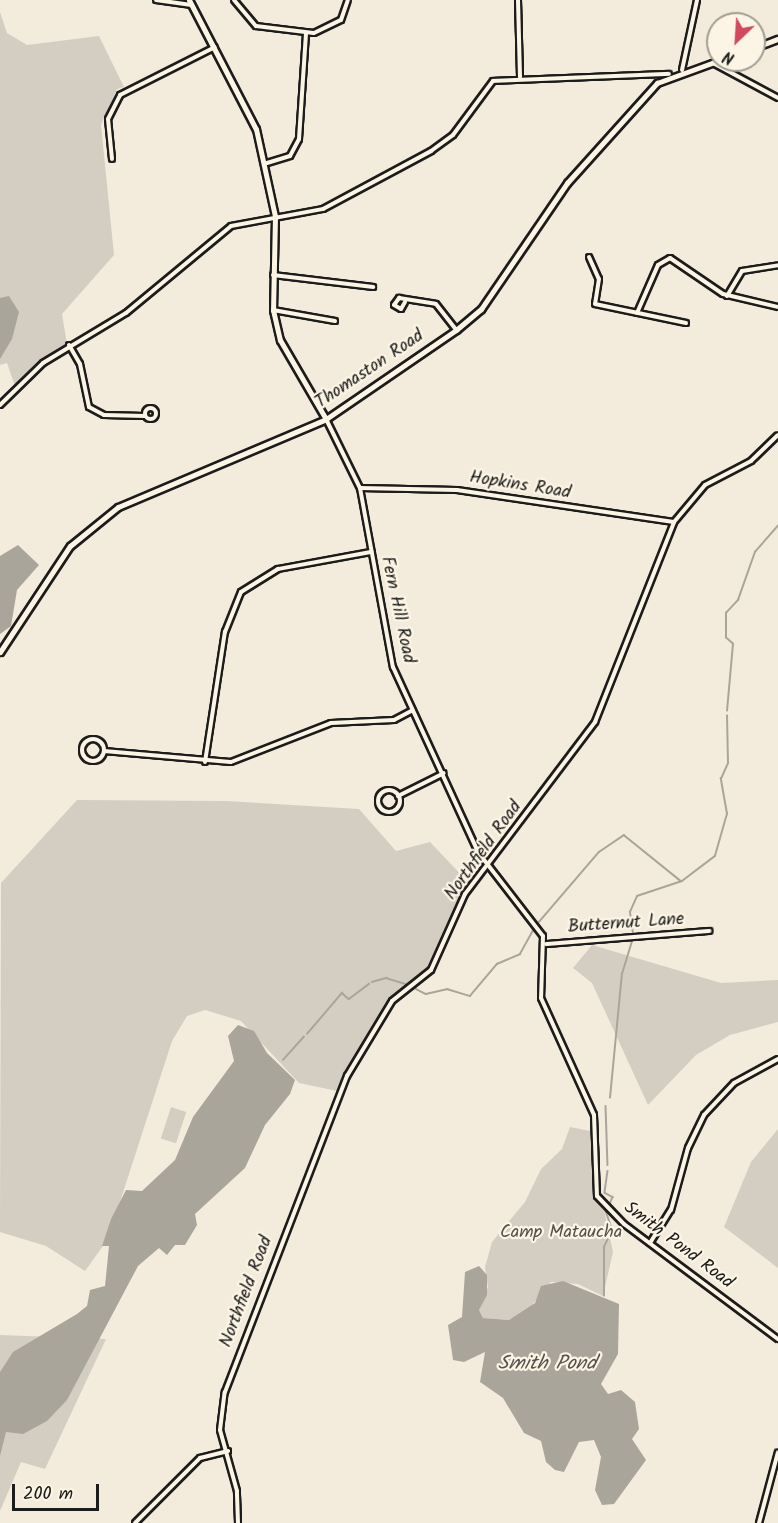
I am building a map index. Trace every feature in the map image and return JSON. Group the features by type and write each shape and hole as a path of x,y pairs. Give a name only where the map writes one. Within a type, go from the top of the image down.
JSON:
{"main road":[{"path":"191,3 244,99 267,163 275,216 273,310 280,340 326,419"},
{"name":"Thomaston Road","path":"0,652 70,546 118,507 326,419 456,330 481,309 567,183 669,74 706,64"}],"street":[{"path":"156,0 182,8 191,3"},
{"path":"234,0 256,26 306,33 335,26 348,0"},
{"path":"518,0 520,77"},
{"path":"682,70 697,0"},
{"path":"267,163 290,156 299,139 306,33"},
{"path":"112,159 108,118 120,95 216,46"},
{"path":"733,72 778,98"},
{"path":"0,405 69,345 126,313 231,225 323,209 398,172 453,135 488,84 520,77 669,74"},
{"path":"589,257 599,279 598,305 686,323"},
{"path":"637,314 663,259 727,296 778,308"},
{"path":"727,296 742,272 778,265"},
{"path":"273,275 373,287"},
{"path":"405,302 436,304 456,330"},
{"path":"273,310 335,321"},
{"path":"69,345 80,364 89,407 104,415 145,416"},
{"name":"Fern Hill Road","path":"326,419 360,488 393,667 486,866"},
{"name":"Northfield Road","path":"238,1523 228,1451 220,1424 225,1392 346,1076 392,1001 431,970 461,899 595,722 674,522 705,485 752,461 778,435"},
{"name":"Hopkins Road","path":"360,488 457,490 674,522"},
{"path":"205,762 225,632 241,592 278,569 370,552"},
{"path":"104,751 95,739 83,749 92,760 104,751 205,762 240,760 332,723 394,720 413,710"},
{"path":"398,796 394,810 380,807 383,792 398,796 444,773"},
{"path":"486,866 538,925 546,944"},
{"name":"Butternut Lane","path":"546,944 593,937 633,938 709,931"},
{"name":"Smith Pond Road","path":"546,944 541,998 594,1115 595,1191 611,1214 778,1339"},
{"path":"650,1243 671,1210 688,1148 708,1110 741,1078 778,1059"},
{"path":"135,1523 200,1458 228,1451"},
{"path":"759,1523 778,1452"}],"green space":[{"path":"0,12 7,33 27,45 99,36 124,87 117,89 101,125 114,255 62,314 67,344 15,386 7,363 0,365"},
{"path":"77,800 226,801 359,809 396,851 430,842 468,882 428,967 380,1013 337,1091 299,1083 241,1021 205,1010 187,1016 172,1041 108,1239 85,1271 46,1246 0,1232 1,883"},
{"path":"592,945 721,983 778,980 778,1022 730,1035 696,1055 648,1105 592,983 573,968"},
{"path":"171,1107 186,1112 176,1143 161,1138"},
{"name":"Camp Mataucha","path":"570,1127 595,1132 594,1190 604,1210 613,1252 603,1296 578,1284 551,1282 527,1311 509,1320 483,1318 479,1310 488,1287 485,1267 492,1242 525,1202 541,1169 562,1149"},
{"path":"778,1129 778,1268 724,1227 751,1162"},
{"path":"0,1335 106,1339 45,1469 21,1462 0,1511"}],"water":[{"path":"9,296 19,312 12,339 0,359 0,298"},
{"path":"18,545 39,565 17,590 11,626 0,634 0,556"},
{"path":"238,1025 254,1031 267,1053 295,1080 290,1094 265,1125 245,1168 195,1214 197,1225 185,1245 175,1245 167,1255 159,1248 138,1266 67,1400 47,1421 23,1434 6,1432 0,1456 0,1372 13,1352 77,1314 87,1306 90,1290 105,1286 109,1246 102,1246 111,1219 126,1190 142,1191 175,1160 193,1117 234,1061 228,1036"},
{"name":"Smith Pond","path":"479,1266 487,1275 487,1295 479,1310 483,1318 509,1320 535,1303 541,1286 563,1281 619,1304 618,1354 601,1384 608,1394 621,1390 635,1402 639,1429 632,1439 646,1460 614,1504 602,1505 595,1490 601,1457 594,1440 579,1442 564,1472 555,1470 546,1462 541,1441 524,1433 503,1398 480,1382 485,1352 464,1362 453,1360 448,1325 462,1317 465,1272"}],"waterway":[{"path":"727,711 733,644 726,638 726,613 738,600 755,552 778,526"},
{"path":"633,934 630,912 637,896 682,881 715,856 727,814 721,779 728,763 727,716"},
{"path":"539,922 599,852 624,835 681,881"},
{"path":"416,989 426,994 447,989 470,996 497,964 520,954 534,929"},
{"path":"610,1098 622,974 633,939"},
{"path":"372,982 386,978 409,985"},
{"path":"307,1034 342,993 349,999 369,984"},
{"path":"283,1060 304,1037"},
{"path":"606,1106 608,1165"},
{"path":"608,1171 605,1193 613,1197 609,1207"},
{"path":"604,1296 604,1247 612,1230 605,1210"}]}
